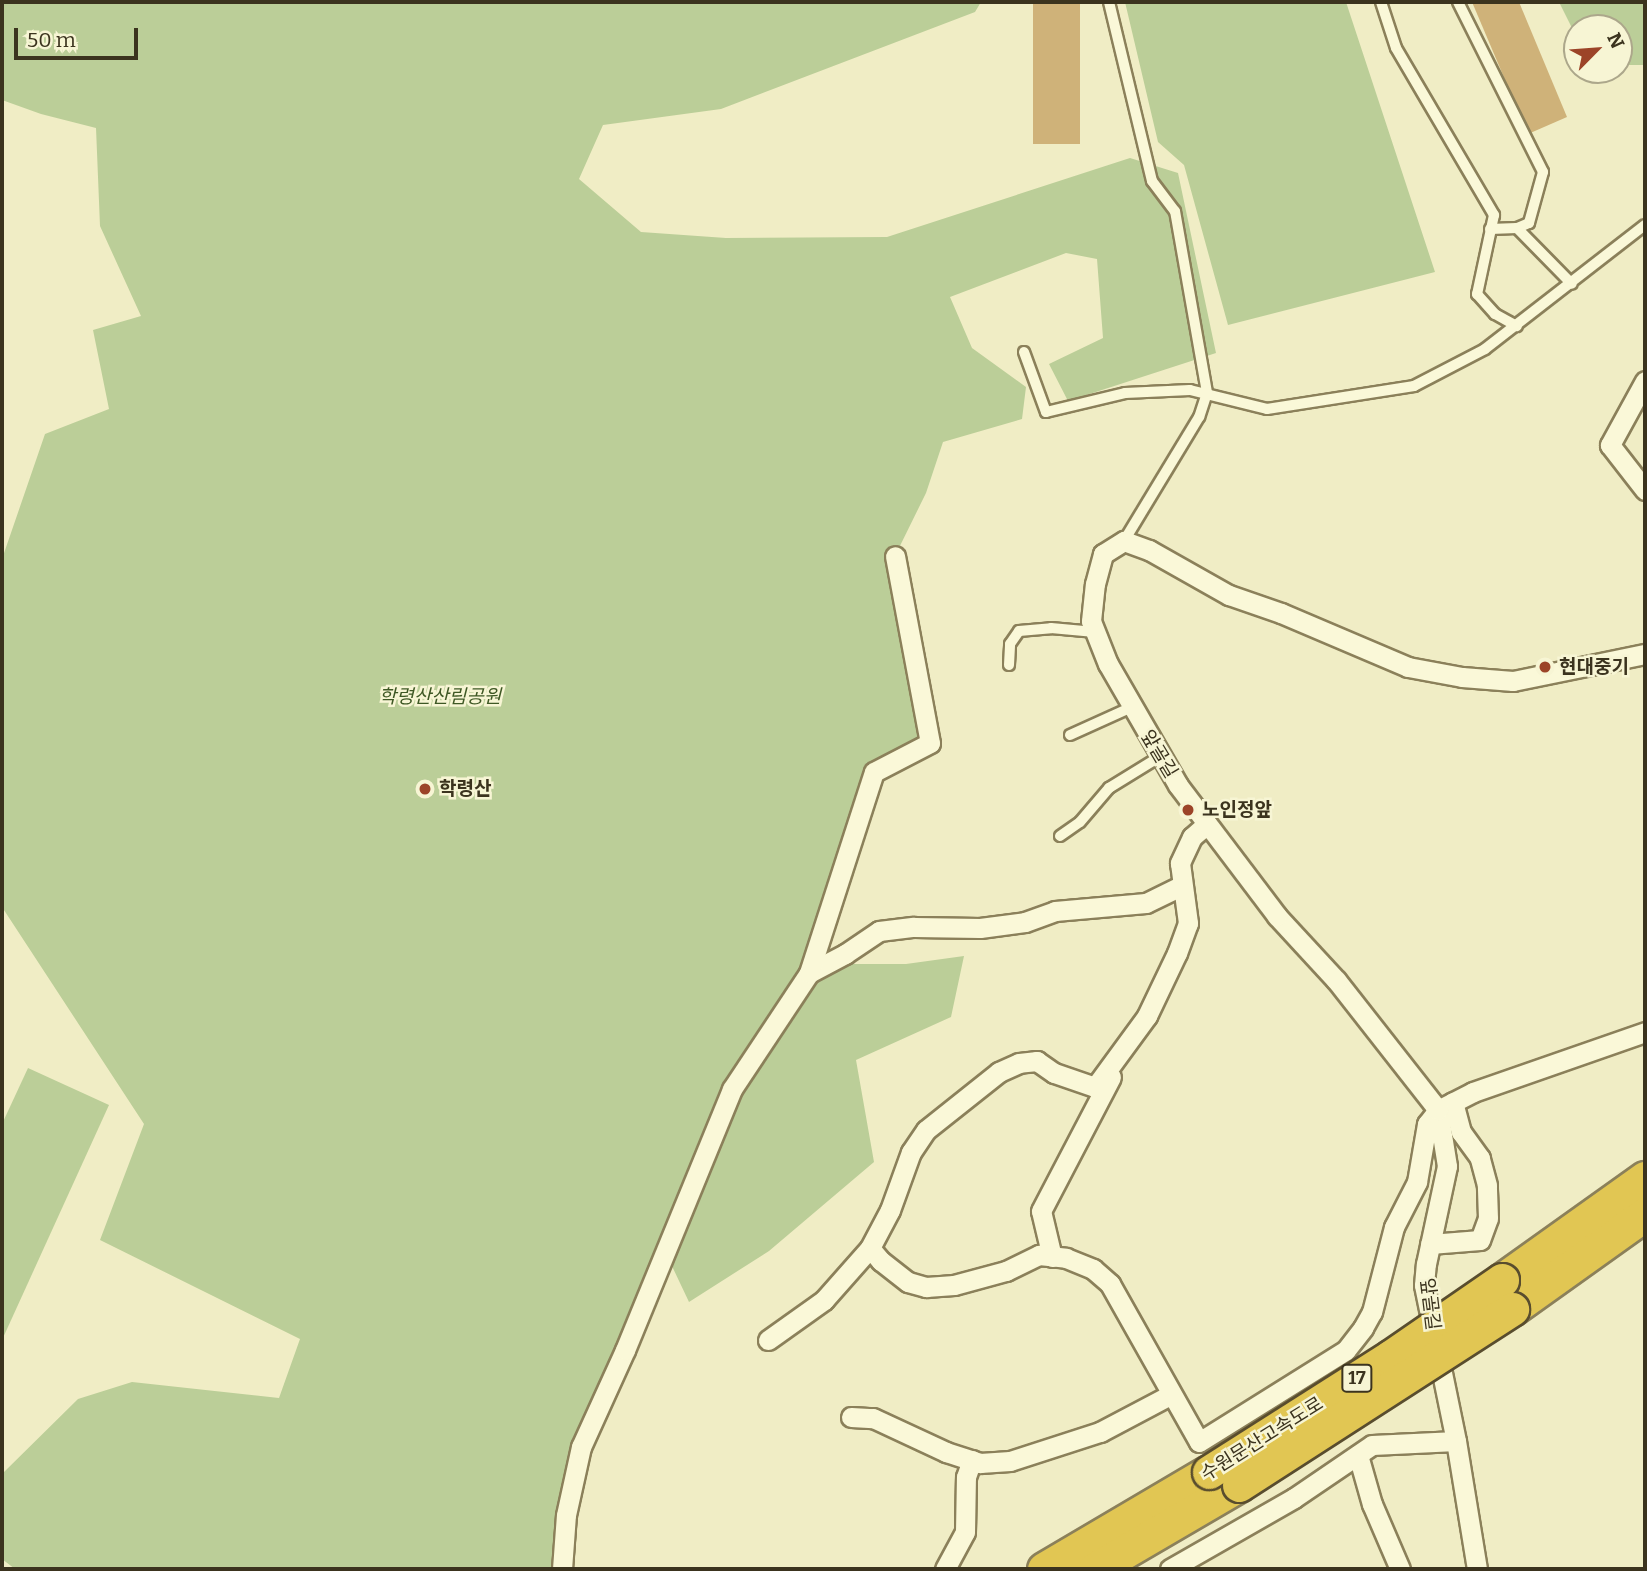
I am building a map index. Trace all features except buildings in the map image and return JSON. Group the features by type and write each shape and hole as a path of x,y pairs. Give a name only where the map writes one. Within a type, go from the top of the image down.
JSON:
{"highway":[{"name":"수원문산고속도로","path":"1507,1294 1645,1178"},
{"name":"수원문산고속도로","path":"1095,1569 1224,1479 1507,1294 1645,1214"},
{"name":"수원문산고속도로","path":"1044,1569 1224,1479"}],"street":[{"path":"1645,381 1610,445 1645,490"},
{"path":"1124,541 1149,550 1229,595 1281,613 1408,667 1462,677 1513,681 1645,654"},
{"name":"앞골길","path":"1124,541 1104,554 1094,584 1091,621 1108,664 1132,708 1207,824 1277,916 1446,1106 1447,1166 1424,1285 1457,1441 1476,1569"},
{"path":"562,1569 566,1515 581,1447 625,1350 732,1089 809,973 874,772 930,743 895,556"},
{"path":"1052,1256 1041,1211 1128,1045 1160,992 1188,923 1180,863 1192,837 1207,824"},
{"path":"809,973 845,954 878,931 914,927 980,928 1025,922 1055,911 1146,903 1181,886"},
{"path":"870,1248 881,1261 908,1282 926,1287 954,1285 1006,1271 1039,1255 1066,1258 1093,1269 1110,1284 1151,1353 1170,1395 1199,1442 1346,1350 1372,1312 1394,1227 1417,1182 1427,1125 1446,1106 1473,1092 1645,1032"},
{"path":"768,1340 824,1300 870,1248 890,1210 911,1152 926,1130 999,1072 1019,1063 1037,1061 1054,1073 1095,1087 1128,1045"},
{"path":"1430,1244 1480,1240 1488,1218 1487,1185 1480,1158 1446,1106"},
{"path":"851,1417 873,1418 946,1452 972,1460 1010,1461 1100,1432 1170,1395"},
{"path":"1170,1569 1294,1498 1372,1445 1457,1441"},
{"path":"1358,1455 1372,1504 1400,1569"},
{"path":"945,1569 965,1532 966,1477 972,1460"}],"lane":[{"path":"1108,2 1152,181 1175,211 1207,393 1199,417 1124,541"},
{"path":"1381,2 1396,48 1494,215 1477,294 1495,314 1517,326"},
{"path":"1458,2 1543,172 1528,223 1517,228 1490,229"},
{"path":"1024,352 1046,412 1125,393 1190,390 1267,409 1414,386 1485,349 1645,225"},
{"path":"1517,228 1572,284"},
{"path":"1009,665 1010,644 1020,631 1051,628 1095,632"},
{"path":"1070,735 1132,708"},
{"path":"1060,836 1080,821 1109,788 1161,756"}],"green space":[{"name":"학령산산림공원","path":"2,2 981,2 975,12 721,109 603,125 579,179 641,232 726,238 887,237 1130,158 1178,173 1216,353 1068,401 1049,364 1103,338 1097,259 1066,253 950,297 972,348 1026,387 1022,419 943,442 926,493 895,556 930,743 874,772 818,964 906,964 964,956 951,1017 856,1060 874,1162 769,1251 689,1302 671,1264 650,1294 568,1474 562,1569 15,1569 2,1559 3,1473 78,1399 132,1382 279,1398 300,1339 100,1240 144,1124 2,907 2,559 45,434 109,409 93,330 141,316 100,226 96,128 41,114 2,100"},
{"path":"1125,2 1346,2 1435,272 1228,325 1184,165 1158,142"},
{"path":"1559,2 1645,2 1645,65 1633,65 1633,14 1565,14"},
{"path":"28,1068 109,1105 2,1340 2,1124"}],"place":[{"name":"현대중기","path":"1545,667"},
{"name":"학령산","path":"425,789"},
{"name":"노인정앞","path":"1188,810"}]}
